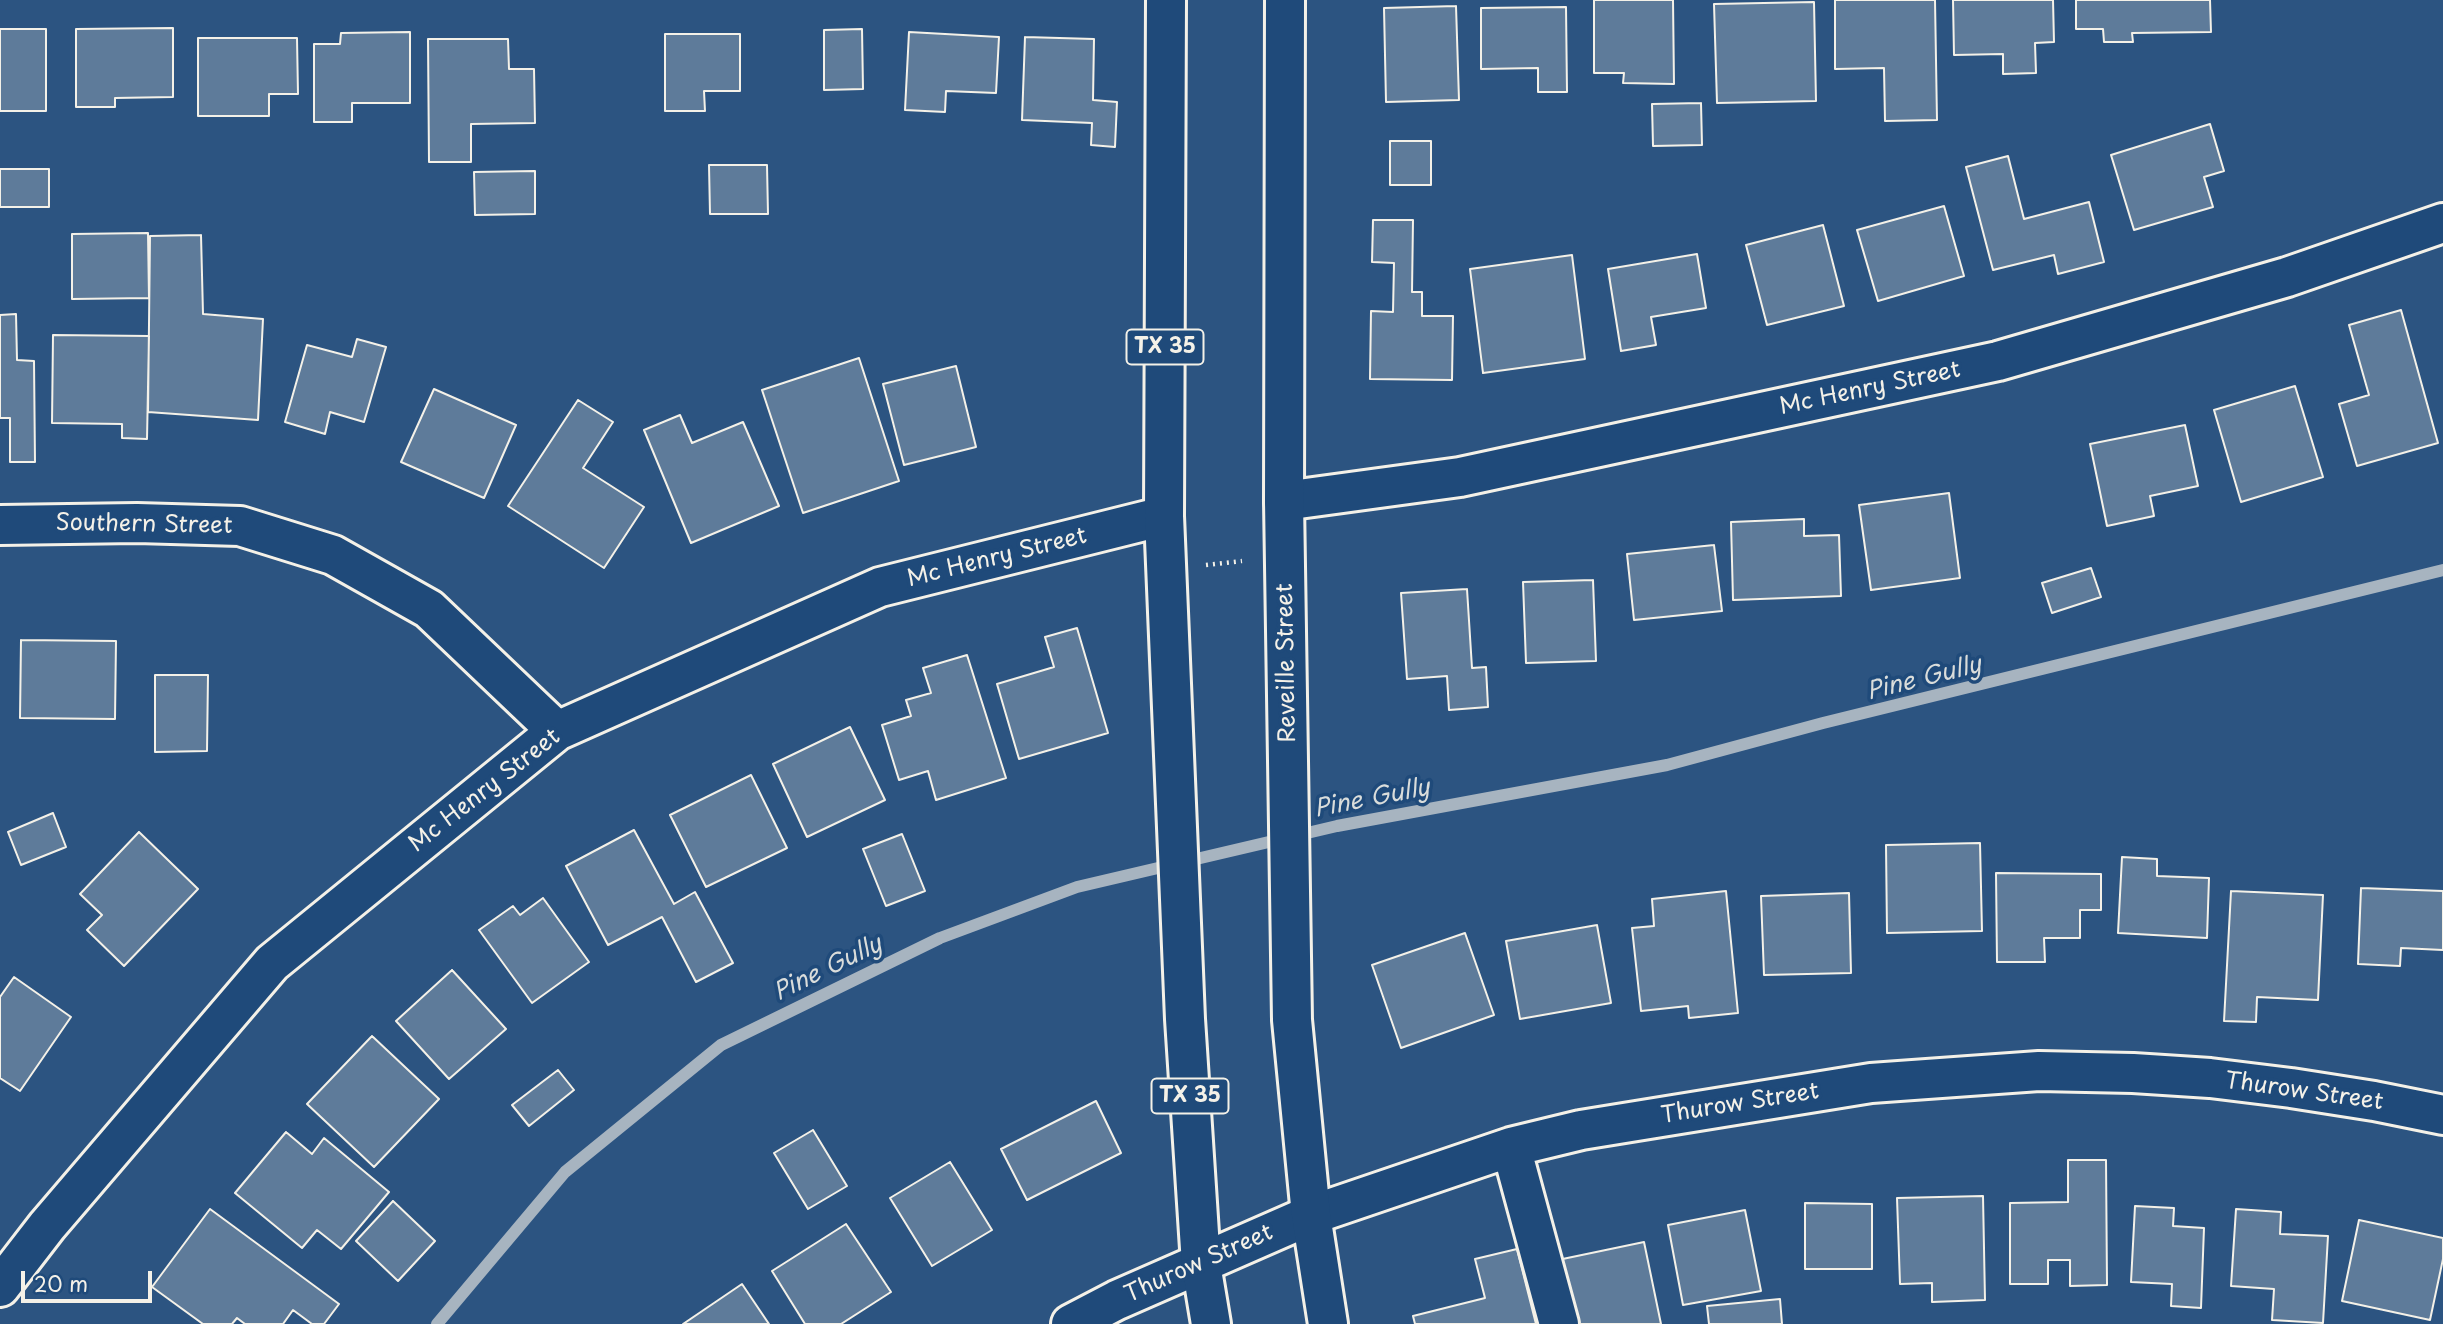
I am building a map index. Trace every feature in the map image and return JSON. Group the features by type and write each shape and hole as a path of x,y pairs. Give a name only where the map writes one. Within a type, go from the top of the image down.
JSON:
{"street":[{"name":"TX 35","path":"1166,0 1164,516 1181,927 1201,1264 1211,1324"},
{"name":"Reveille Street","path":"1285,0 1284,501 1292,1020 1311,1215 1328,1324"},
{"name":"Mc Henry Street","path":"1284,501 1460,477 1998,361 2287,277 2443,223"},
{"name":"Mc Henry Street","path":"5,1270 47,1227 272,963 556,730 880,587 1164,516"},
{"name":"Southern Street","path":"0,525 137,523 240,526 333,555 429,609 556,730"},
{"name":"Thurow Street","path":"1071,1324 1117,1300 1311,1215 1511,1147 1581,1130 1871,1083 2039,1071 2210,1078 2374,1101 2443,1115"},
{"path":"1511,1147 1559,1324"}],"path":[{"path":"1167,569 1285,557"}],"building":[{"path":"1594,0 1673,0 1674,84 1623,83 1624,73 1594,73"},
{"path":"1835,0 1935,0 1937,120 1885,121 1884,68 1835,69"},
{"path":"1953,0 2053,0 2054,42 2035,43 2036,73 2003,74 2003,54 1954,55"},
{"path":"2076,0 2210,0 2211,32 2132,33 2133,42 2104,42 2103,29 2076,29"},
{"path":"1814,2 1816,101 1717,103 1714,4"},
{"path":"1456,6 1459,100 1386,102 1384,8"},
{"path":"1566,7 1567,92 1538,92 1538,68 1481,69 1481,8"},
{"path":"173,28 173,97 115,98 115,107 76,107 76,29"},
{"path":"0,29 46,29 46,111 0,111"},
{"path":"862,29 863,89 824,90 824,30"},
{"path":"410,32 410,103 352,103 352,122 314,122 314,44 340,44 341,33"},
{"path":"909,32 999,37 996,93 946,91 945,112 905,110"},
{"path":"665,34 740,34 740,91 704,91 705,111 665,111"},
{"path":"1025,37 1094,39 1093,100 1117,102 1115,147 1091,145 1092,123 1022,120"},
{"path":"198,38 297,38 298,94 269,94 269,116 198,116"},
{"path":"428,39 508,39 509,69 534,69 535,123 471,124 471,162 429,162"},
{"path":"1701,103 1702,145 1653,146 1652,104"},
{"path":"2210,124 2224,171 2204,177 2213,207 2134,230 2111,155"},
{"path":"1390,141 1431,141 1431,185 1390,185"},
{"path":"2008,156 2024,219 2089,202 2104,262 2058,274 2054,255 1993,270 1966,167"},
{"path":"709,165 767,165 768,214 710,214"},
{"path":"0,169 49,169 49,207 0,207"},
{"path":"535,171 535,214 475,215 474,172"},
{"path":"1944,206 1964,276 1878,301 1857,230"},
{"path":"1373,220 1413,220 1412,292 1422,292 1422,316 1453,316 1452,380 1370,379 1371,311 1393,312 1394,263 1372,262"},
{"path":"1823,225 1844,306 1767,325 1746,245"},
{"path":"148,233 149,298 72,299 72,234"},
{"path":"201,235 203,314 263,319 258,420 148,412 150,236"},
{"path":"1697,254 1706,308 1651,317 1656,345 1621,351 1608,269"},
{"path":"1572,255 1585,359 1483,373 1470,269"},
{"path":"2401,310 2438,443 2357,466 2339,404 2369,395 2349,325"},
{"path":"16,314 17,360 34,361 35,462 10,462 10,418 0,418 0,315"},
{"path":"53,335 149,336 147,439 122,438 122,424 52,423"},
{"path":"357,339 386,347 364,422 330,412 325,434 285,422 307,345 352,357"},
{"path":"859,358 899,481 803,513 762,390"},
{"path":"956,366 976,447 904,465 883,384"},
{"path":"2295,386 2323,477 2241,502 2214,410"},
{"path":"434,389 516,425 484,498 401,462"},
{"path":"578,400 613,422 583,468 644,507 604,568 508,506"},
{"path":"680,415 692,443 743,422 779,506 691,543 644,430"},
{"path":"2185,425 2198,486 2150,496 2154,516 2107,526 2090,444"},
{"path":"1949,493 1960,578 1871,590 1859,505"},
{"path":"1804,519 1804,536 1839,535 1841,596 1733,600 1731,522"},
{"path":"1714,545 1722,611 1634,620 1627,554"},
{"path":"2091,568 2101,597 2052,613 2042,583"},
{"path":"1593,580 1596,661 1526,663 1523,582"},
{"path":"1467,589 1472,668 1486,667 1488,707 1449,710 1447,676 1407,679 1401,593"},
{"path":"1077,628 1108,733 1019,759 997,684 1054,667 1045,637"},
{"path":"21,640 116,641 115,719 20,718"},
{"path":"967,655 1006,778 936,800 928,771 899,780 882,725 911,716 906,700 931,693 923,668"},
{"path":"155,675 208,675 207,751 155,752"},
{"path":"850,727 885,800 807,837 773,764"},
{"path":"751,775 787,848 706,887 670,815"},
{"path":"53,813 66,847 21,865 8,832"},
{"path":"634,830 674,904 695,892 733,963 696,982 662,917 608,945 566,866"},
{"path":"139,832 198,889 124,966 87,930 102,915 80,894"},
{"path":"902,834 925,891 886,906 863,849"},
{"path":"1980,843 1982,931 1887,933 1886,845"},
{"path":"2122,857 2157,859 2157,876 2209,878 2207,938 2118,933"},
{"path":"1996,873 2101,874 2101,910 2080,910 2080,938 2044,938 2045,962 1997,962"},
{"path":"2361,888 2443,891 2443,950 2401,948 2400,966 2358,964"},
{"path":"1726,891 1738,1013 1689,1018 1688,1006 1641,1011 1632,928 1654,926 1652,899"},
{"path":"2231,891 2323,895 2318,1000 2257,997 2256,1022 2224,1021"},
{"path":"1849,893 1851,973 1764,975 1761,896"},
{"path":"543,898 589,962 532,1003 479,930 513,906 520,915"},
{"path":"1597,925 1611,1003 1520,1019 1506,941"},
{"path":"1465,933 1494,1015 1401,1048 1372,965"},
{"path":"452,970 506,1029 449,1079 396,1021"},
{"path":"14,977 71,1017 20,1091 0,1078 0,997"},
{"path":"372,1036 439,1099 374,1167 307,1104"},
{"path":"558,1070 574,1090 529,1126 512,1105"},
{"path":"1096,1101 1121,1153 1027,1200 1001,1149"},
{"path":"813,1130 847,1186 808,1209 774,1153"},
{"path":"286,1132 312,1154 324,1138 389,1192 341,1249 317,1230 302,1248 235,1193"},
{"path":"2068,1160 2106,1160 2107,1285 2070,1286 2070,1260 2048,1260 2048,1284 2010,1284 2010,1203 2068,1202"},
{"path":"950,1162 992,1230 932,1266 890,1198"},
{"path":"1983,1196 1985,1300 1932,1302 1932,1283 1900,1284 1897,1198"},
{"path":"393,1201 435,1241 398,1281 356,1241"},
{"path":"1805,1203 1872,1204 1872,1269 1805,1269"},
{"path":"2135,1206 2174,1208 2173,1226 2204,1228 2201,1308 2171,1306 2172,1284 2131,1282"},
{"path":"210,1209 339,1304 324,1324 312,1324 293,1310 283,1324 245,1324 237,1318 232,1324 203,1324 152,1287"},
{"path":"2236,1209 2281,1212 2280,1234 2328,1236 2323,1323 2272,1320 2274,1289 2231,1286"},
{"path":"1745,1210 1761,1291 1683,1305 1668,1225"},
{"path":"2359,1220 2443,1238 2443,1259 2430,1320 2342,1301"},
{"path":"846,1224 891,1292 841,1324 805,1324 772,1271"},
{"path":"1644,1242 1661,1324 1566,1324 1553,1261"},
{"path":"1517,1249 1536,1324 1415,1324 1413,1316 1485,1298 1475,1259"},
{"path":"742,1284 769,1324 683,1324"},
{"path":"1780,1299 1782,1324 1709,1324 1707,1306"}],"waterway":[{"name":"Pine Gully","path":"437,1324 565,1172 721,1045 940,938 1077,887 1337,826 1667,765 1823,723 2443,570"}]}
